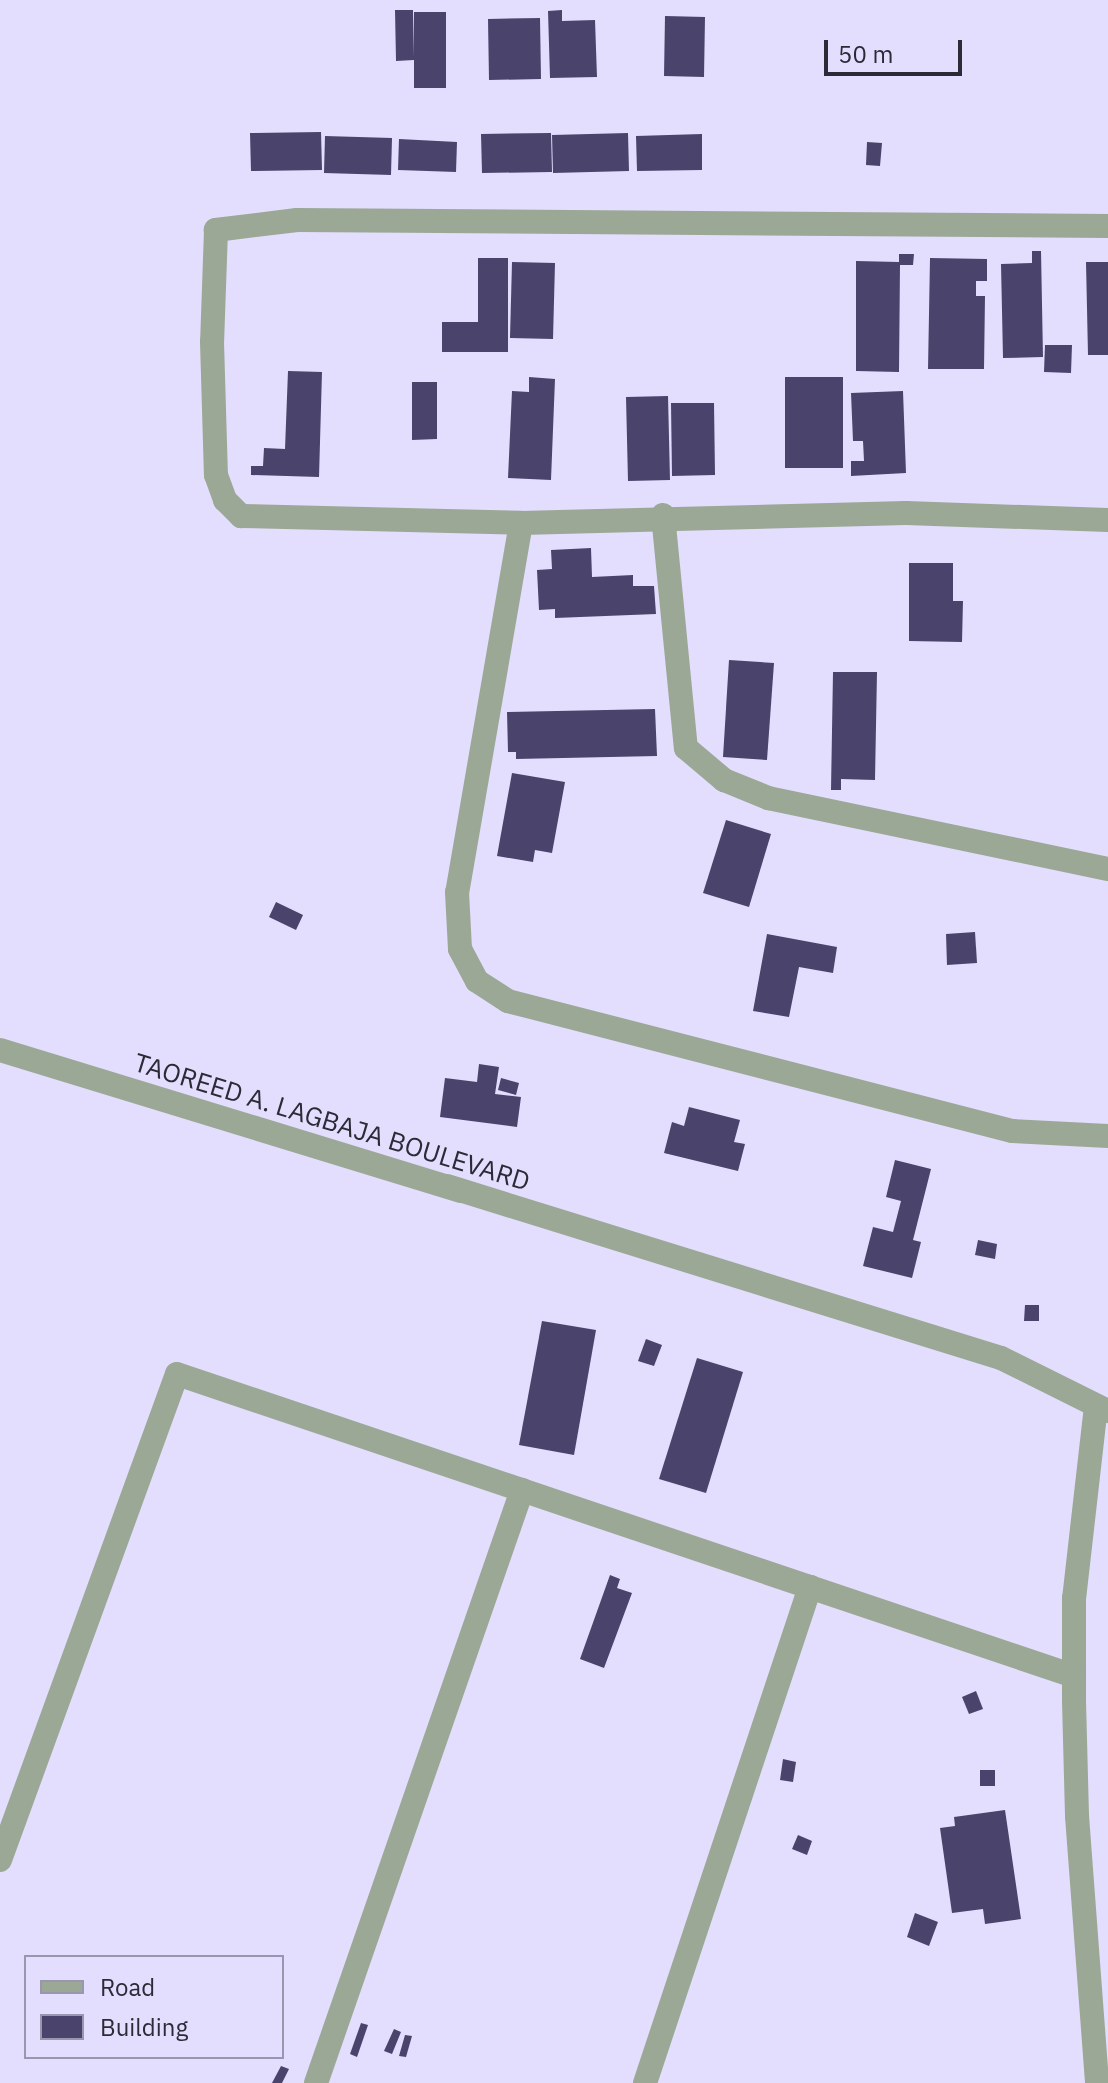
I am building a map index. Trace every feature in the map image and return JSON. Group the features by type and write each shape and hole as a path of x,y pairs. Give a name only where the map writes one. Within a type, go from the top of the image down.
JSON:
{"street":[{"path":"1108,226 297,220 216,230 212,342 215,460 225,500 241,516 521,523 663,515 906,513 1108,520"},
{"path":"663,515 686,748 724,780 768,798 1108,869"},
{"path":"521,523 457,892 460,949 477,981 508,1001 1012,1131 1108,1136"},
{"name":"TAOREED A. LAGBAJA BOULEVARD","path":"0,1050 647,1248"},
{"name":"TAOREED A. LAGBAJA BOULEVARD","path":"447,1186 1001,1358 1102,1409"},
{"path":"0,1860 177,1374 1074,1676"},
{"path":"1097,2083 1077,1816 1074,1598 1102,1409"},
{"path":"316,2083 522,1490"},
{"path":"645,2083 810,1587"}],"building":[{"path":"395,10 413,10 413,57 414,12 446,12 446,88 414,88 414,60 396,61"},
{"path":"562,10 562,21 595,20 597,77 550,78 548,11"},
{"path":"665,16 705,17 704,77 664,76"},
{"path":"540,18 541,79 489,80 488,19"},
{"path":"321,132 322,170 251,171 250,133"},
{"path":"551,133 552,172 482,173 481,134"},
{"path":"628,133 629,171 553,173 552,135"},
{"path":"702,134 702,170 637,171 636,136"},
{"path":"325,136 392,138 391,175 324,173"},
{"path":"399,139 457,142 456,172 398,170"},
{"path":"867,142 882,143 880,166 866,165"},
{"path":"1032,251 1041,251 1043,357 1003,358 1001,264 1032,263"},
{"path":"899,254 914,254 913,265 900,265 899,372 856,371 856,261 899,262"},
{"path":"478,258 508,258 508,352 442,352 442,322 478,322"},
{"path":"930,258 987,259 987,281 976,281 976,296 985,296 984,369 928,369"},
{"path":"512,262 555,263 553,339 510,338"},
{"path":"1086,262 1108,262 1108,355 1088,355"},
{"path":"1045,345 1072,345 1071,373 1044,372"},
{"path":"288,371 322,372 319,477 251,475 251,466 263,466 264,448 285,449"},
{"path":"529,377 555,379 551,480 508,478 512,391 529,392"},
{"path":"785,377 843,377 843,468 785,468"},
{"path":"412,382 437,382 437,439 412,440"},
{"path":"903,391 906,473 851,476 851,461 864,461 863,441 853,441 851,393"},
{"path":"668,396 670,480 628,481 626,397"},
{"path":"671,403 714,403 715,475 672,476"},
{"path":"591,548 592,577 633,575 633,586 654,586 656,614 555,618 555,609 539,610 537,570 552,569 551,550"},
{"path":"909,563 953,563 953,601 963,601 962,642 909,641"},
{"path":"729,660 774,663 767,760 723,757"},
{"path":"833,672 877,672 875,780 841,779 841,790 831,790"},
{"path":"655,709 657,756 516,759 516,752 508,752 507,712"},
{"path":"512,773 565,782 552,853 535,850 533,862 497,856"},
{"path":"726,820 771,834 749,907 703,893"},
{"path":"276,902 303,915 296,930 269,917"},
{"path":"975,932 977,963 947,965 946,934"},
{"path":"767,934 837,947 833,973 799,967 789,1017 753,1011"},
{"path":"479,1064 499,1067 495,1094 521,1097 517,1127 440,1117 445,1078 477,1082"},
{"path":"501,1078 519,1083 516,1095 498,1090"},
{"path":"689,1107 740,1120 734,1142 745,1144 738,1171 664,1153 672,1122 684,1126"},
{"path":"895,1160 931,1169 913,1240 921,1242 912,1278 863,1266 873,1227 893,1232 901,1201 886,1197"},
{"path":"978,1240 997,1244 995,1259 975,1255"},
{"path":"1025,1305 1039,1305 1039,1321 1024,1321"},
{"path":"542,1321 596,1330 574,1455 519,1445"},
{"path":"646,1339 662,1345 654,1366 638,1361"},
{"path":"697,1358 743,1372 706,1493 659,1479"},
{"path":"610,1575 620,1579 617,1588 632,1593 604,1668 580,1659"},
{"path":"976,1691 983,1709 969,1714 962,1697"},
{"path":"783,1759 796,1762 793,1782 780,1780"},
{"path":"980,1770 995,1770 995,1786 980,1786"},
{"path":"1005,1810 1021,1919 985,1924 983,1909 952,1913 940,1828 955,1826 954,1817"},
{"path":"798,1835 812,1841 807,1855 792,1849"},
{"path":"915,1913 938,1922 929,1946 907,1937"},
{"path":"361,2023 368,2025 357,2057 350,2054"},
{"path":"394,2029 401,2032 392,2054 384,2051"},
{"path":"405,2035 412,2036 406,2057 399,2056"},
{"path":"281,2066 289,2069 282,2083 272,2083"}]}
